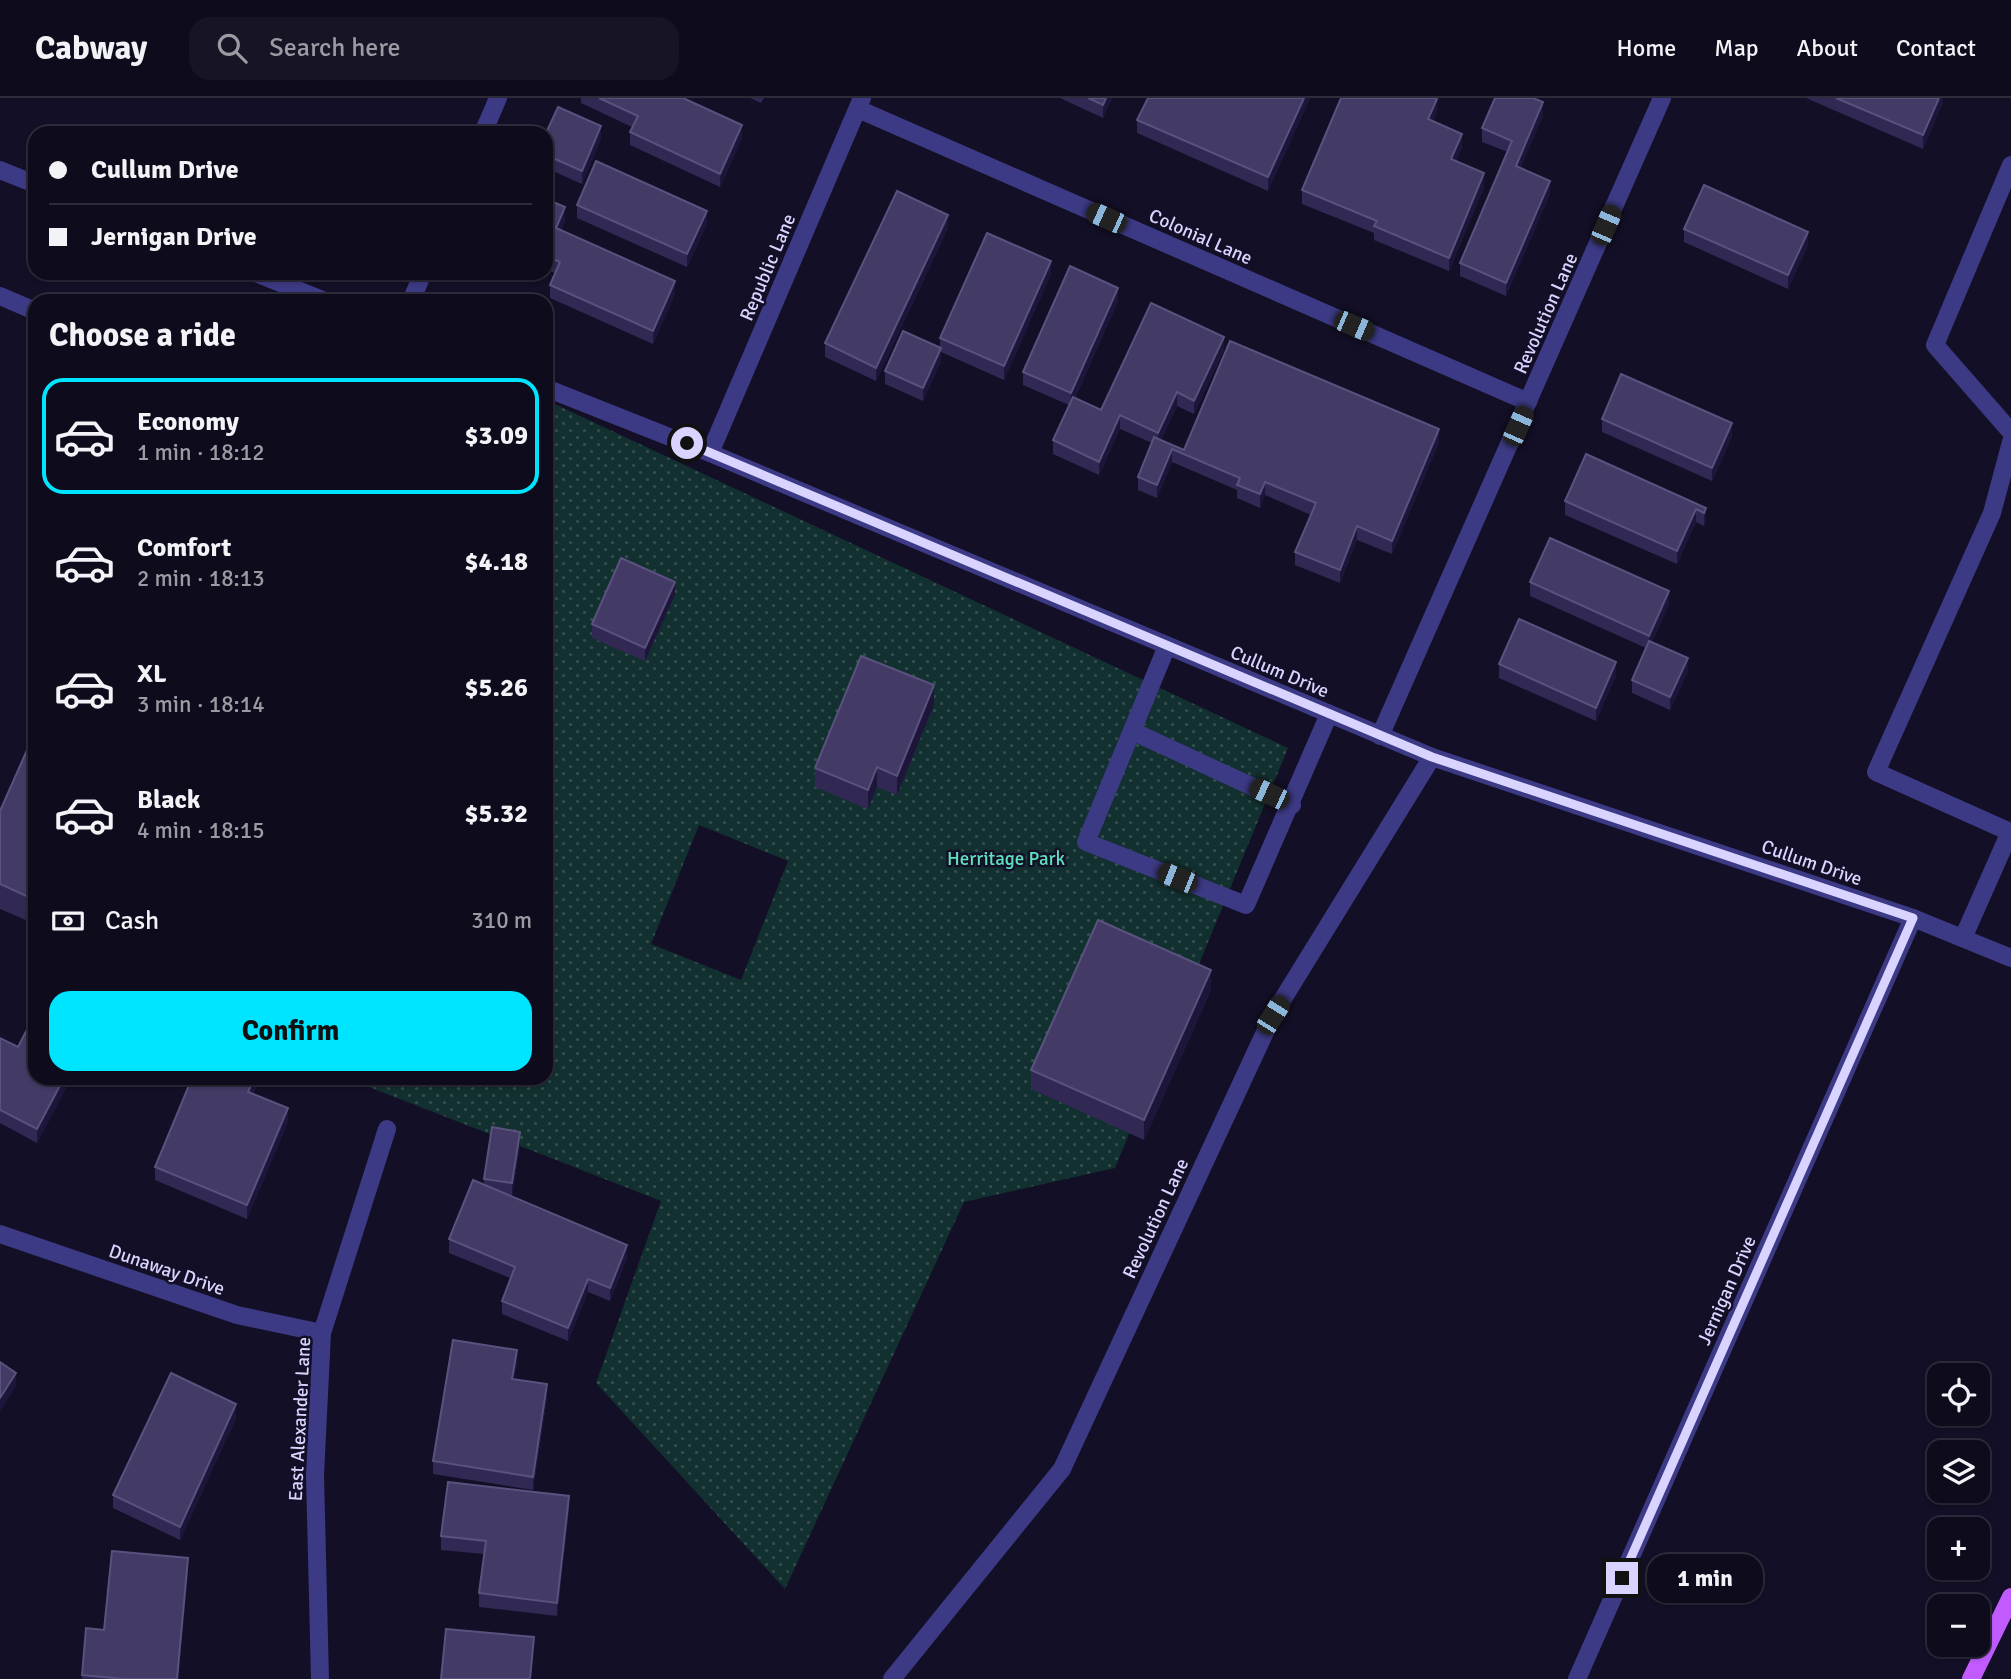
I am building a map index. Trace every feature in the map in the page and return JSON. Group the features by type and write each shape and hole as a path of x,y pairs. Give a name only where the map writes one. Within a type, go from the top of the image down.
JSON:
{"main road":[{"path":"1971,1679 2011,1597"}],"street":[{"path":"486,126 498,98"},
{"name":"Revolution Lane","path":"1380,736 1662,98"},
{"name":"Colonial Lane","path":"860,104 1528,402"},
{"name":"Republic Lane","path":"710,453 860,104"},
{"path":"2011,165 1935,345 2011,432"},
{"path":"0,170 28,181"},
{"path":"274,280 308,294"},
{"path":"0,296 28,308"},
{"name":"Cullum Drive","path":"553,391 710,453 1432,757 1913,918 2011,958"},
{"path":"1964,938 2011,831 1876,772 1992,513 2011,442"},
{"path":"1167,646 1086,842 1246,905 1292,805 1329,714"},
{"path":"1132,731 1292,805"},
{"name":"Revolution Lane","path":"892,1679 1062,1469 1273,1015 1432,757"},
{"name":"Jernigan Drive","path":"1577,1679 1913,918"},
{"name":"East Alexander Lane","path":"320,1679 315,1475 322,1333 387,1129"},
{"name":"Dunaway Drive","path":"0,1234 237,1315 322,1333"}],"green space":[{"name":"Herritage Park","path":"553,403 1288,748 1115,1168 964,1202 785,1589 596,1383 661,1201 364,1085 553,1085","holes":["699,825 788,861 741,980 651,944"]}],"building":[{"path":"599,98 683,98 742,125 720,174 630,132 638,116"},
{"path":"1088,98 1106,98 1103,105"},
{"path":"1148,98 1304,98 1268,177 1137,120"},
{"path":"1341,98 1434,98 1437,99 1428,119 1462,134 1451,159 1484,173 1449,258 1374,226 1377,221 1302,190"},
{"path":"1495,98 1533,98 1543,102 1516,166 1550,181 1506,283 1460,263 1512,141 1482,128"},
{"path":"1836,98 1939,98 1923,135"},
{"path":"558,107 601,126 582,171 553,158 553,126 549,126"},
{"path":"596,161 707,211 687,254 577,205"},
{"path":"1704,185 1808,232 1788,275 1684,229"},
{"path":"897,191 948,215 876,368 825,343"},
{"path":"553,202 565,207 556,228 675,281 653,331 550,285 560,262 553,259"},
{"path":"987,233 1051,261 1004,366 940,338"},
{"path":"1070,266 1118,288 1071,393 1023,372"},
{"path":"1151,303 1224,337 1194,401 1177,392 1158,433 1120,415 1099,462 1053,440 1073,397 1101,410"},
{"path":"903,331 941,348 923,388 885,371"},
{"path":"1230,341 1439,429 1392,541 1357,526 1340,570 1295,552 1316,503 1265,482 1260,494 1237,485 1240,478 1172,449 1157,485 1138,477 1154,437 1184,450"},
{"path":"1621,374 1732,423 1712,468 1602,419"},
{"path":"1586,454 1706,508 1704,513 1696,509 1677,551 1565,501"},
{"path":"1550,538 1669,591 1649,636 1530,582"},
{"path":"621,558 675,582 645,648 592,624"},
{"path":"1519,619 1616,662 1596,708 1499,664"},
{"path":"1649,641 1688,658 1670,697 1632,680"},
{"path":"861,656 934,685 897,776 877,767 868,790 815,768"},
{"path":"28,748 28,897 0,884 0,811"},
{"path":"1098,920 1211,970 1144,1120 1031,1070"},
{"path":"28,1028 28,1085 60,1085 37,1129 0,1110 0,1038 18,1047"},
{"path":"189,1085 251,1085 248,1092 288,1108 247,1205 155,1167"},
{"path":"492,1127 520,1132 512,1183 484,1179"},
{"path":"473,1180 627,1245 610,1288 588,1279 568,1328 502,1301 515,1267 449,1239"},
{"path":"453,1340 517,1350 512,1379 547,1384 533,1477 433,1461"},
{"path":"0,1362 16,1373 0,1398"},
{"path":"171,1373 236,1404 180,1527 113,1495"},
{"path":"448,1482 569,1496 557,1603 479,1593 486,1541 441,1536"},
{"path":"112,1551 188,1558 177,1679 124,1679 82,1675 86,1628 104,1630"},
{"path":"446,1629 534,1637 530,1679 441,1679"}],"route":[{"path":"687,443 1432,757 1913,918 1622,1578"}]}
